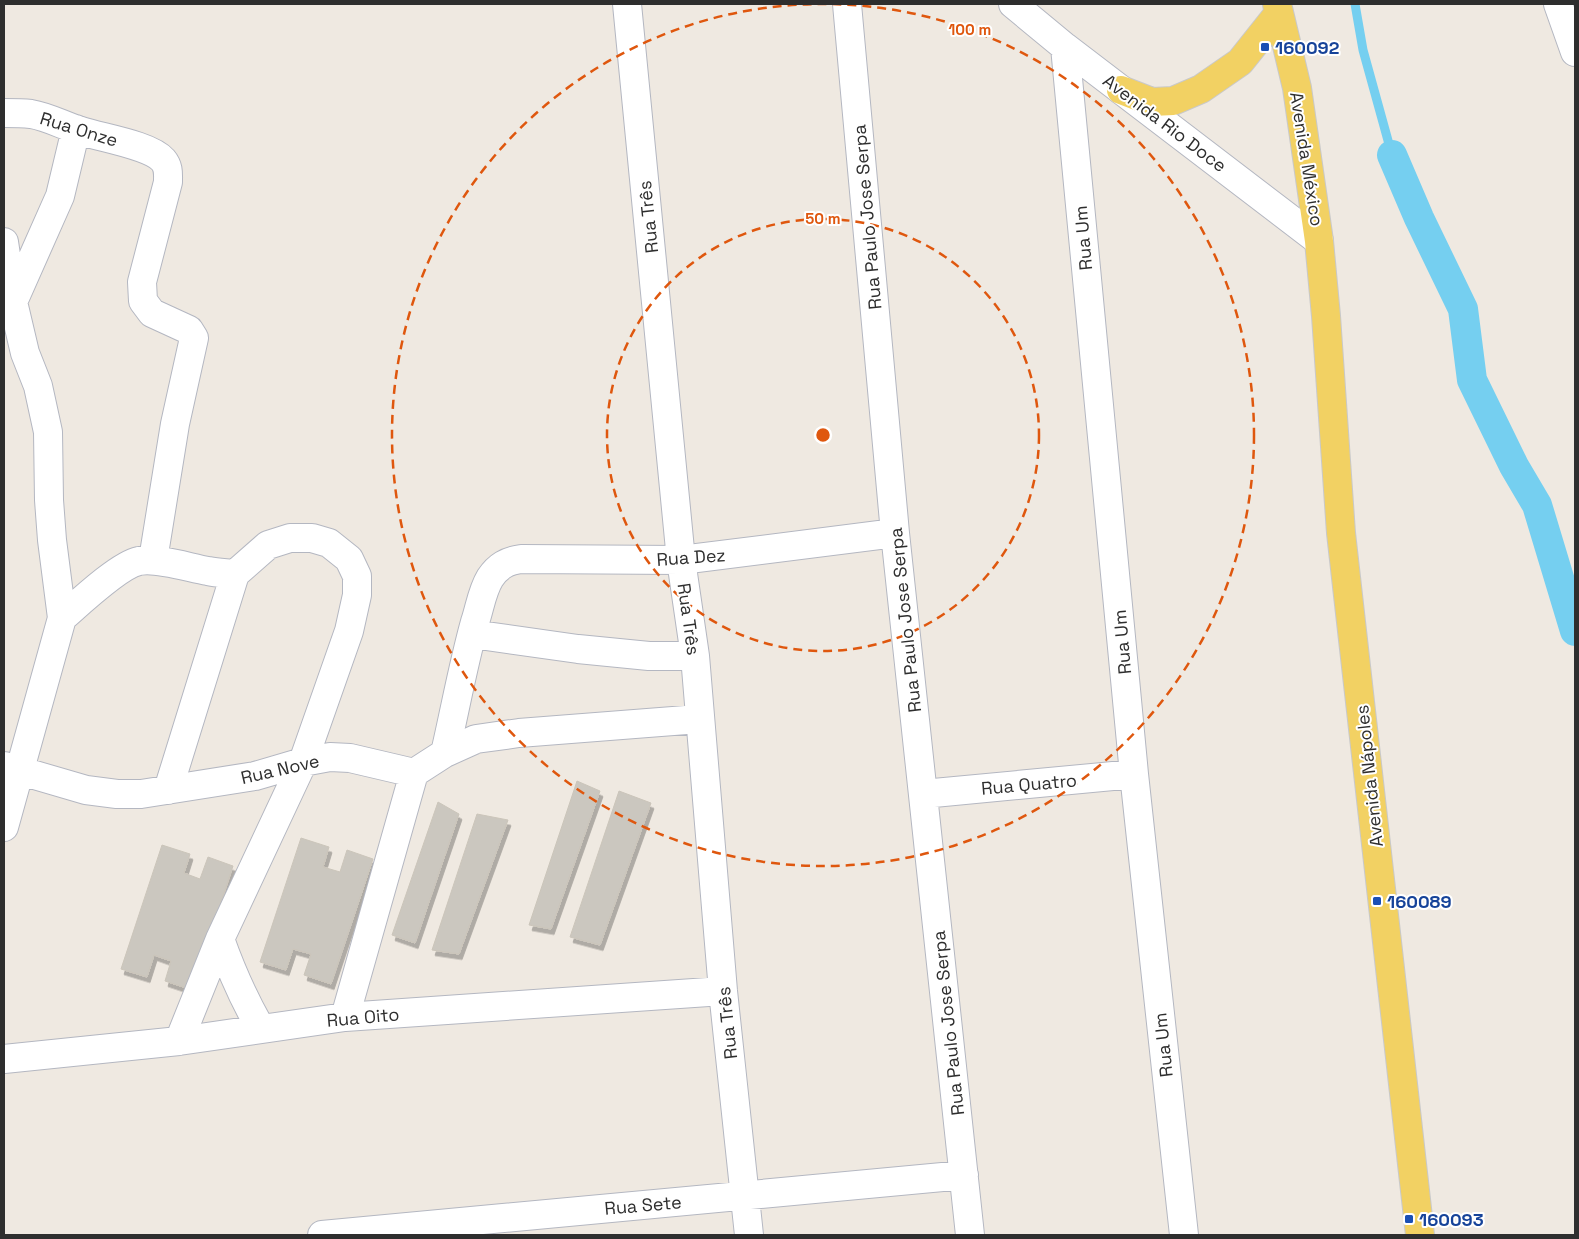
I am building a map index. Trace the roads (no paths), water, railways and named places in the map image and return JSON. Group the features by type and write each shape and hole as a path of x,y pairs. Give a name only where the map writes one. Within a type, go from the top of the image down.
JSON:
{"main road":[{"path":"1120,90 1152,102 1173,101 1201,89 1240,62 1278,9"},
{"name":"Avenida México","path":"1278,9 1296,88 1319,241 1326,316"},
{"name":"Avenida Nápoles","path":"1326,316 1341,533 1420,1235"}],"street":[{"name":"Rua Três","path":"627,4 681,560 694,656 724,991 749,1235"},
{"name":"Rua Paulo Jose Serpa","path":"847,4 896,533 970,1235"},
{"name":"Avenida Rio Doce","path":"1013,4 1120,90 1319,241"},
{"path":"1558,4 1575,52"},
{"name":"Rua Um","path":"1065,47 1134,774 1184,1235"},
{"name":"Rua Onze","path":"4,113 50,119 76,129 152,152 164,161 168,170 168,182 142,282 142,300 152,313 189,330 194,338 173,433 153,560"},
{"path":"13,302 60,196 76,129"},
{"path":"4,242 13,302 13,337 25,352 38,386 48,432 49,500 62,618 12,768 4,827"},
{"name":"Rua Dez","path":"472,634 484,588 491,576 510,560 681,560 896,533"},
{"path":"168,790 235,574 268,545 290,538 312,538 329,543 349,559 358,576 349,631 303,762 220,939 178,1041"},
{"path":"62,618 106,581 128,565 139,561 153,560 210,572 235,574"},
{"path":"445,753 472,634 578,649 649,656 694,656"},
{"path":"346,1017 414,773 445,753 476,739 519,733 699,718"},
{"name":"Rua Nove","path":"12,768 94,791 117,794 168,790 255,776 303,762 330,757 350,758 414,773"},
{"name":"Rua Quatro","path":"923,794 1134,774"},
{"path":"220,939 232,974 245,1002 261,1029"},
{"name":"Rua Oito","path":"4,1059 178,1041 346,1017 724,991"},
{"name":"Rua Sete","path":"322,1235 964,1175"}],"waterway":[{"path":"1355,4 1363,50 1392,155"},
{"path":"1392,155 1419,218 1463,309 1472,380 1514,466 1537,505 1575,631"}],"place":[{"name":"160092","path":"1265,47"},
{"name":"160089","path":"1377,901"},
{"name":"160093","path":"1409,1219"}]}
